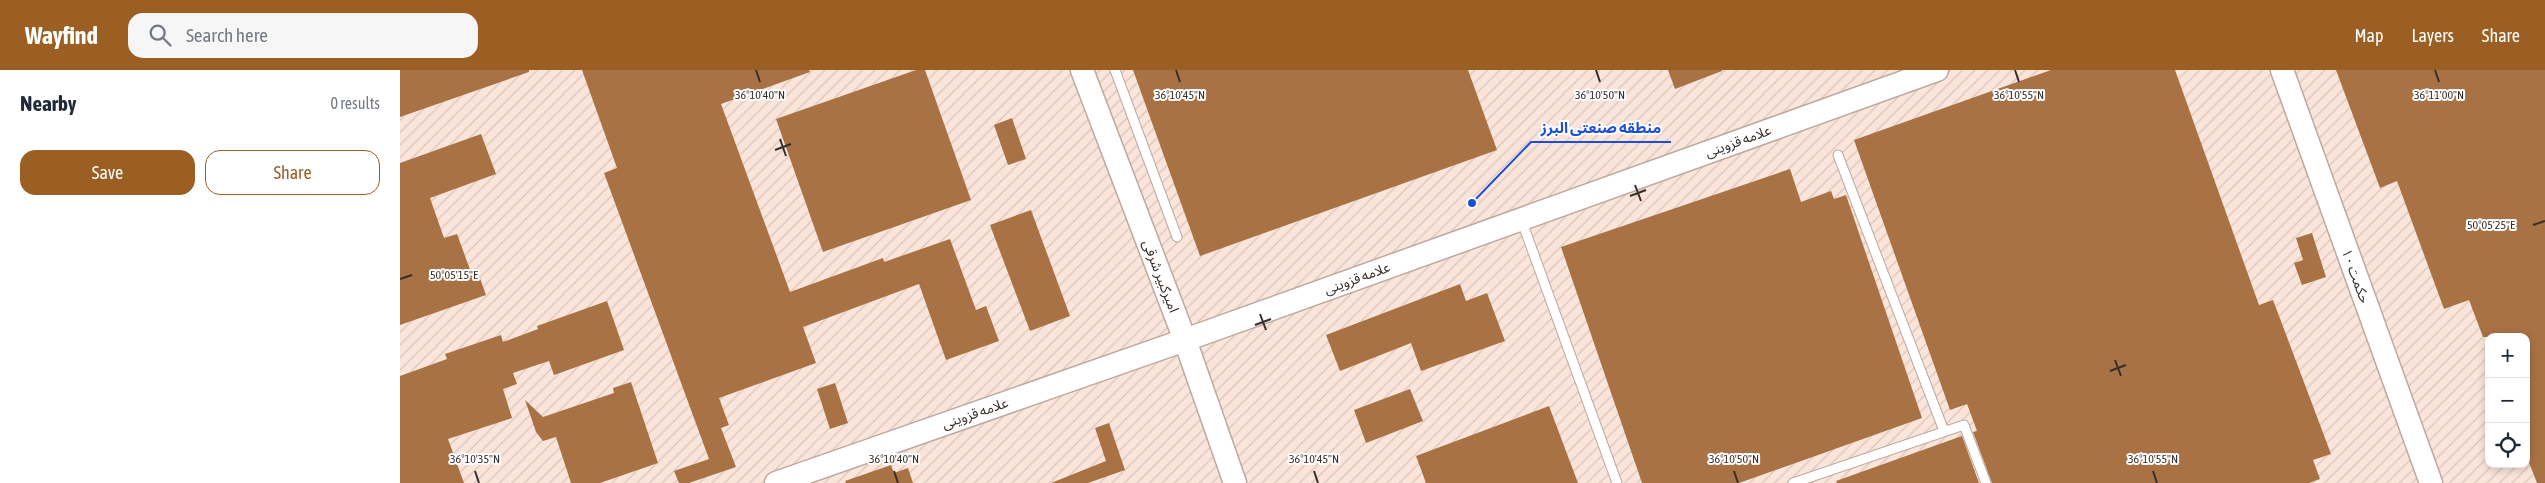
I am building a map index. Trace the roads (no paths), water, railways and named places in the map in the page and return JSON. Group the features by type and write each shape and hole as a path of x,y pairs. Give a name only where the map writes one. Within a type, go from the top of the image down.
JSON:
{"street":[{"name":"امیرکبیر شرقی","path":"1082,70 1185,340 1235,483"},
{"name":"علامه قزوینی","path":"776,483 1185,340 1937,70"},
{"name":"حکمت ۱۰","path":"2282,70 2431,483"}],"lane":[{"path":"1115,70 1177,237"},
{"path":"1838,155 1944,431"},
{"path":"1521,219 1617,483"},
{"path":"1793,483 1964,424 1986,483"}],"place":[{"name":"منطقه صنعتی البرز","path":"1472,203"}]}
